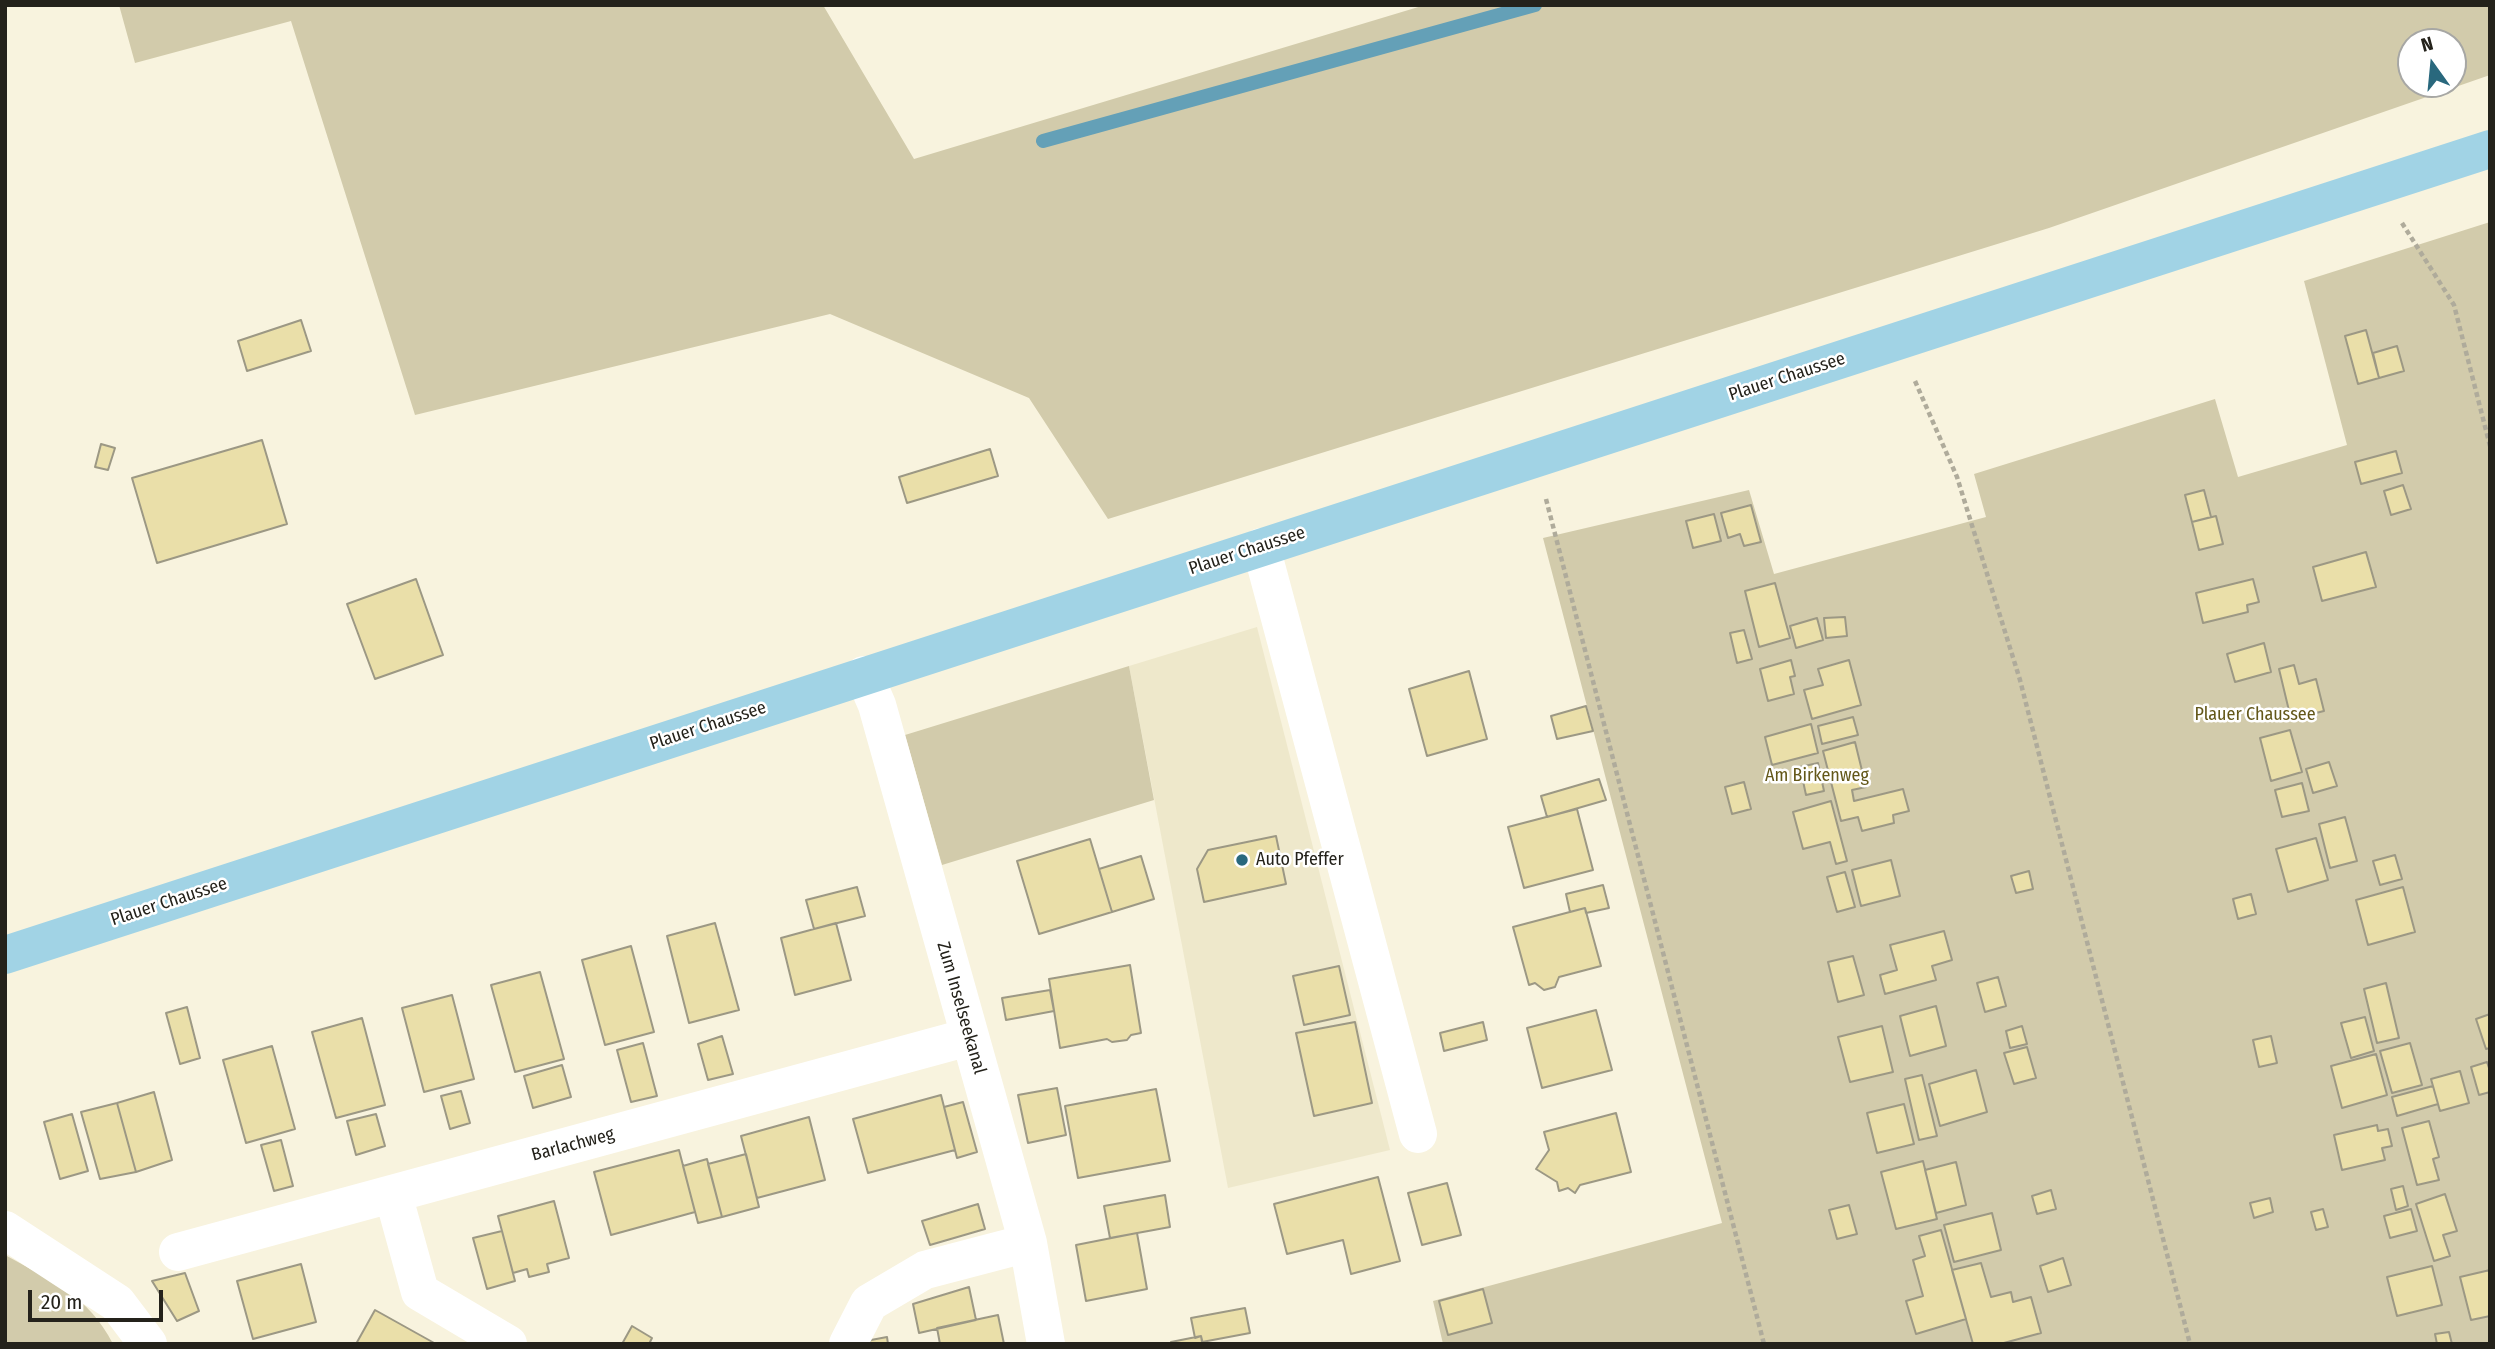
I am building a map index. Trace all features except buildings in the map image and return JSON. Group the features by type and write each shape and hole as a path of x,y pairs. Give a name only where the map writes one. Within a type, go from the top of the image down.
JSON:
{"main road":[{"name":"Plauer Chaussee","path":"5,955 2490,149"}],"street":[{"path":"1261,547 1418,1133"},
{"name":"Zum Inselseekanal","path":"864,675 877,705 1028,1243 1046,1344"},
{"name":"Barlachweg","path":"178,1252 969,1037"},
{"path":"393,1194 420,1292 508,1344"},
{"path":"5,1230 117,1303 148,1344"},
{"path":"848,1344 869,1303 925,1270 1028,1243"}],"path":[{"path":"2396,213 2454,305 2490,446"},
{"path":"1910,370 1957,477 2020,680 2190,1344"},
{"path":"1535,458 1764,1344"}],"shaded area":[{"name":"Auto Pfeffer","path":"1257,627 1390,1150 1228,1188 1129,666"}],"green space":[{"path":"119,5 823,5 914,159 1425,5 2490,5 2490,75 2467,83 2467,28 2397,28 2397,98 2424,98 2049,228 1108,519 1029,398 830,314 415,415 291,21 135,63"},
{"name":"Am Birkenweg","path":"2490,222 2490,1344 1443,1344 1433,1301 1722,1223 1543,538 1749,490 1774,574 1986,517 1974,474 2215,399 2238,477 2347,445 2304,281"},
{"path":"1129,666 1154,800 942,865 905,735"},
{"path":"5,1255 53,1281 80,1301 103,1327 113,1344 5,1344"}],"waterway":[{"path":"1043,141 1535,5"}],"place":[{"name":"Auto Pfeffer","path":"1242,860"}]}
